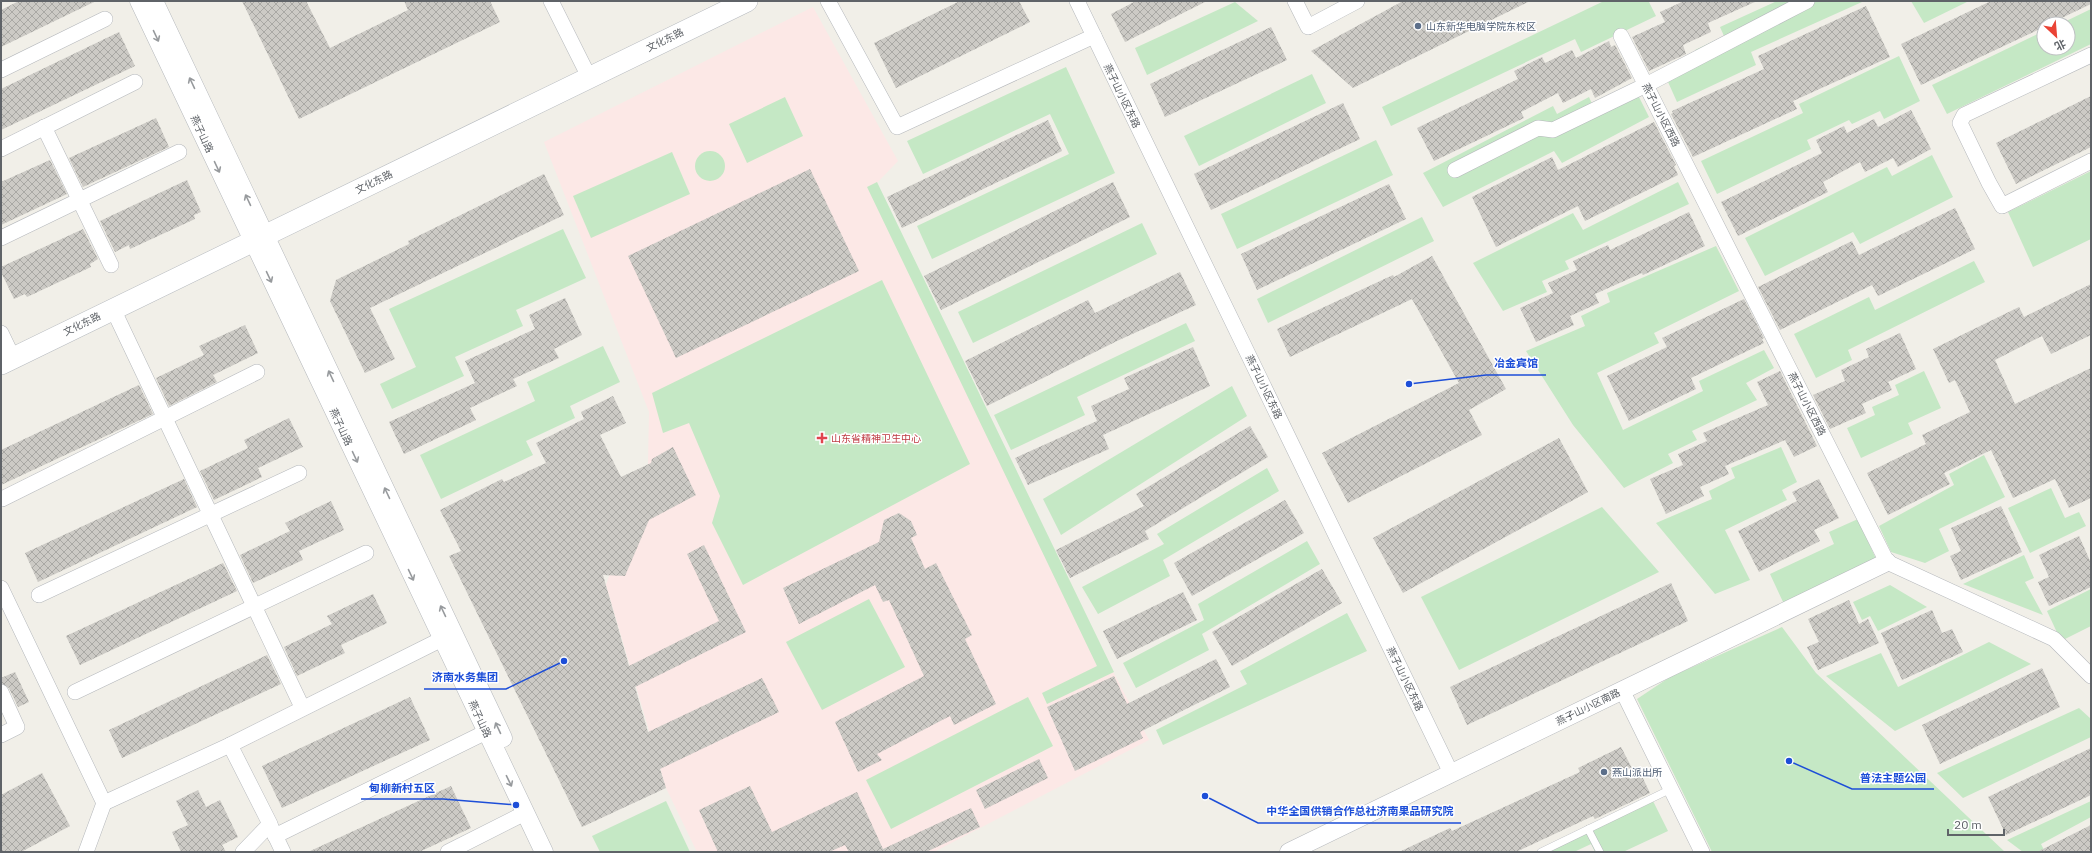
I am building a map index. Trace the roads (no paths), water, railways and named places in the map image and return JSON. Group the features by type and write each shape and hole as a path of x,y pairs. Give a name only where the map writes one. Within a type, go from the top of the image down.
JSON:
{"main road":[{"name":"文化东路","path":"7,361 747,1"}],"street":[{"name":"燕子山路","path":"139,1 258,239 557,852"},
{"name":"燕子山路","path":"154,1 258,239 442,639 544,852"},
{"path":"551,1 589,77"},
{"path":"828,1 897,127 1094,36"},
{"name":"燕子山小区东路","path":"1076,1 1451,773"},
{"path":"1295,1 1308,27 1357,1"},
{"path":"1455,170 1538,128 1554,130 1646,85 1807,1"},
{"path":"1,70 105,19"},
{"name":"燕子山小区西路","path":"1621,36 1887,562"},
{"path":"2091,55 1964,115 1960,123 1989,183 2002,206 2091,162"},
{"path":"1,149 135,82"},
{"path":"44,127 111,265"},
{"path":"1,238 179,152"},
{"path":"113,309 302,707"},
{"path":"1,333 7,361"},
{"path":"2,499 257,372"},
{"path":"38,595 299,473"},
{"path":"75,692 366,552"},
{"path":"1887,562 2054,639 2091,676"},
{"name":"燕子山小区南路","path":"1289,852 1887,562"},
{"path":"1,588 104,803"},
{"path":"86,852 104,803 230,745 302,707 442,639"},
{"path":"1622,690 1702,852"},
{"path":"1,692 17,727 1,735"},
{"path":"243,852 272,830 486,732"},
{"path":"230,745 283,852"},
{"path":"448,852 525,813"}],"lane":[{"path":"1541,852 1548,850 1671,789"},
{"path":"1588,829 1600,852"}],"place":[{"name":"山东新华电脑学院东校区","path":"1418,26"},
{"name":"冶金宾馆","path":"1409,384"},
{"name":"山东省精神卫生中心","path":"822,438"},
{"name":"济南水务集团","path":"564,661"},
{"name":"普法主题公园","path":"1789,761"},
{"name":"燕山派出所","path":"1604,772"},
{"name":"中华全国供销合作总社济南果品研究院","path":"1205,796"},
{"name":"甸柳新村五区","path":"516,805"}]}
